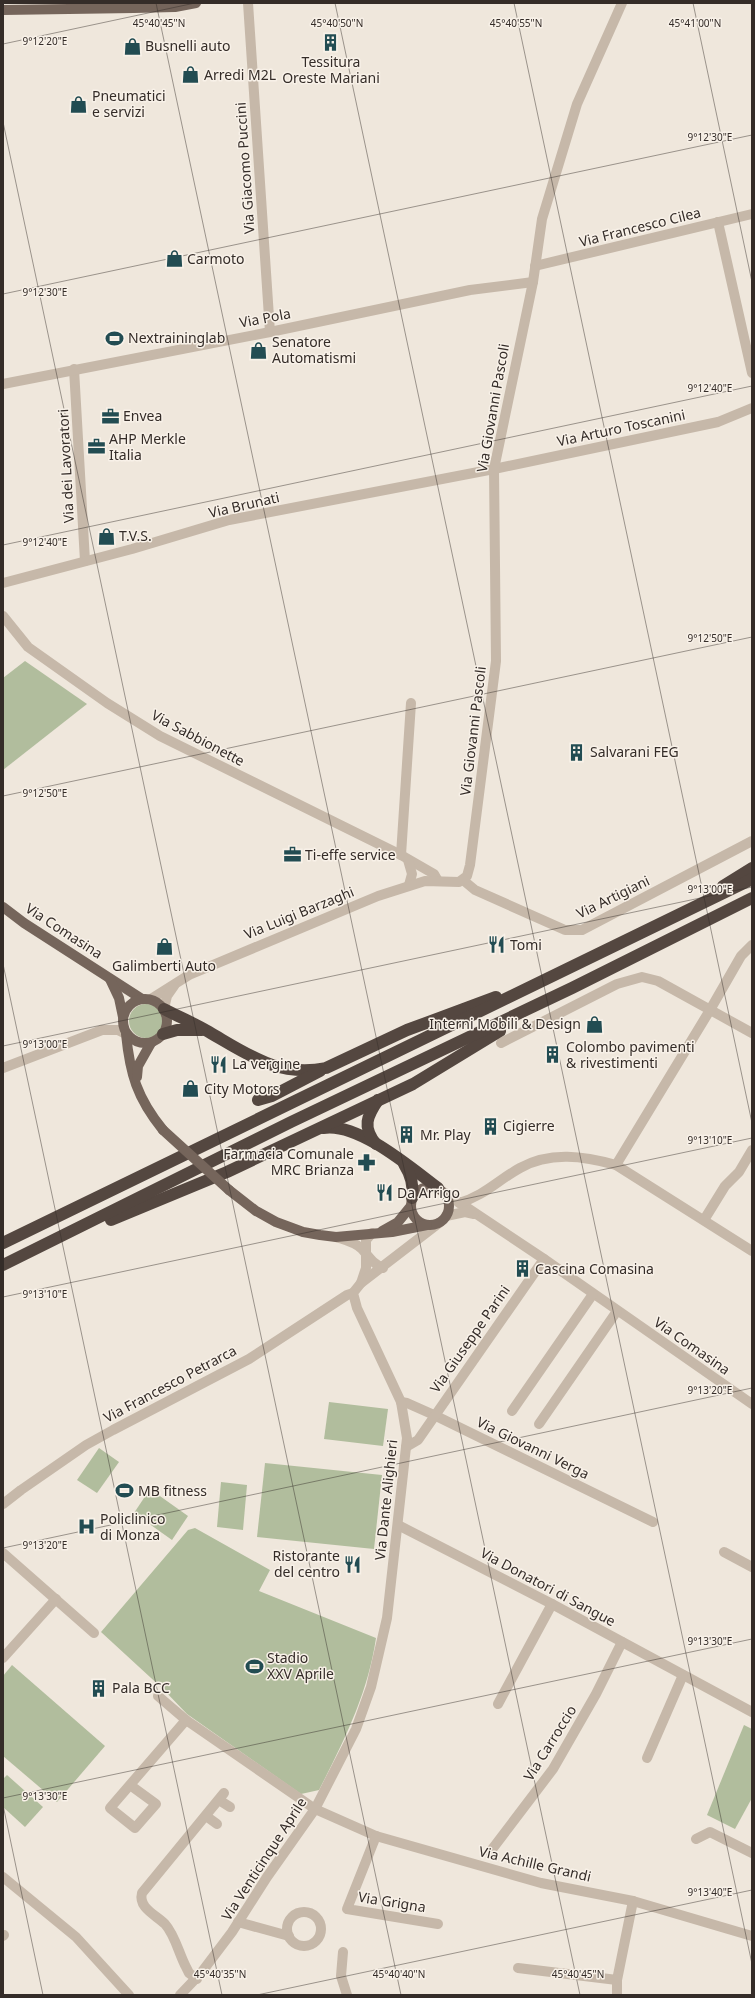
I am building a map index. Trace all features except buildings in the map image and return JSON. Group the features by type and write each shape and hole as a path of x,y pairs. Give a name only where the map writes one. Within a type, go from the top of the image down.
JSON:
{"highway":[{"path":"674,918 683,909 752,868"},
{"path":"3,1243 752,879"},
{"path":"3,1265 72,1232 276,1129 572,988 752,898"},
{"path":"668,940 752,906"},
{"path":"258,1100 272,1096 326,1068 407,1030 519,988 536,984"},
{"path":"72,1232 103,1224 190,1188 426,1077 472,1047 562,998 572,988"},
{"path":"164,1009 207,1030 247,1054 276,1067 291,1070 314,1071 326,1068"},
{"path":"163,1034 177,1030 207,1030"},
{"path":"376,1145 372,1139 367,1122 368,1115 378,1100"},
{"path":"315,1130 339,1127 355,1133 403,1162 442,1191"},
{"path":"403,1162 409,1172 413,1191 412,1202"}],"main road":[{"path":"3,10 175,7 196,3"},
{"name":"Via Comasina","path":"3,907 24,924 103,973 110,979 147,999"},
{"name":"Via Comasina","path":"110,979 120,998 123,1017"},
{"path":"139,1095 138,1066 141,1057 151,1043 163,1034 168,1022 164,1009 156,1001 147,999 130,1005 123,1017 124,1029 131,1066 139,1095 164,1130 229,1190 256,1211 276,1222 303,1232 336,1237 376,1232 392,1232 427,1225 443,1220 450,1205 442,1191 426,1187 416,1193 412,1202 398,1222 376,1232"},
{"path":"126,1034 137,1042 151,1043"},
{"path":"412,1202 416,1218 427,1225"}],"street":[{"name":"Via Giacomo Puccini","path":"248,3 270,332"},
{"name":"Via Giovanni Pascoli","path":"463,880 467,876 470,865 496,661 494,469 533,282 542,219 577,104 622,3"},
{"name":"Via Francesco Cilea","path":"535,266 752,214"},
{"path":"718,222 752,373"},
{"name":"Via Pola","path":"3,384 270,332 470,290 533,282"},
{"name":"Via dei Lavoratori","path":"74,369 85,561"},
{"name":"Via Arturo Toscanini","path":"494,469 718,422 752,408"},
{"name":"Via Brunati","path":"3,583 229,520 494,469"},
{"name":"Via Sabbionette","path":"3,616 28,646 107,703 154,732 198,756 404,858 434,874 438,880"},
{"path":"409,885 412,874 404,858 411,703"},
{"name":"Via Artigiani","path":"463,880 475,890 565,930 582,930 752,841"},
{"path":"438,880 455,883 463,880"},
{"name":"Via Luigi Barzaghi","path":"147,999 176,983 253,947 378,896 409,885 438,880"},
{"path":"616,1165 741,956 752,945"},
{"path":"501,1042 569,1007 633,978 642,977 658,981 752,1033"},
{"path":"164,1009 167,996 176,983"},
{"path":"3,1068 102,1030 118,1030 126,1034"},
{"path":"704,1220 725,1186 738,1172 752,1150"},
{"path":"459,1203 479,1196 520,1168 538,1160 563,1156 590,1158 616,1165 752,1251"},
{"name":"Via Comasina","path":"442,1191 544,1259 752,1404"},
{"path":"353,1293 361,1283 383,1268 443,1220 465,1212 478,1215"},
{"path":"361,1283 366,1268 366,1240 376,1232"},
{"path":"336,1237 355,1244 375,1264 383,1268"},
{"name":"Via Giuseppe Parini","path":"406,1447 418,1440 544,1259"},
{"name":"Via Dante Alighieri","path":"353,1293 357,1308 401,1402 406,1427 406,1447 398,1525 382,1642 371,1687 356,1729"},
{"name":"Via Francesco Petrarca","path":"3,1504 86,1445 249,1359 347,1295 353,1293"},
{"path":"512,1411 593,1294"},
{"path":"539,1424 617,1311"},
{"name":"Via Giovanni Verga","path":"401,1402 407,1403 434,1415 652,1522"},
{"name":"Via Donatori di Sangue","path":"398,1525 552,1604 752,1712"},
{"path":"724,1552 752,1567"},
{"path":"5,1558 56,1599 94,1633"},
{"path":"3,1658 56,1599"},
{"path":"498,1704 552,1604"},
{"name":"Via Carroccio","path":"490,1852 552,1769 596,1694 622,1642"},
{"path":"647,1758 683,1675"},
{"name":"Via Achille Grandi","path":"158,1696 186,1720 315,1808 376,1836 541,1883 633,1901 752,1936"},
{"path":"130,1785 156,1804 136,1828 110,1808 186,1720"},
{"name":"Via Venticinque Aprile","path":"180,1995 197,1979 238,1922 315,1808 356,1729"},
{"path":"197,1979 189,1973 166,1926 144,1906 141,1897 222,1796 230,1806"},
{"path":"206,1816 217,1824"},
{"path":"696,1839 710,1832 752,1853"},
{"name":"Via Grigna","path":"376,1836 347,1909 438,1924"},
{"path":"3,1877 76,1938 129,1995"},
{"path":"617,1995 617,1980 633,1901"},
{"path":"238,1922 289,1936"},
{"path":"343,1952 341,1976 347,1995"},
{"path":"518,1968 617,1980"}],"green space":[{"path":"25,661 87,704 3,770 3,678"},
{"path":"146,1004 158,1009 163,1021 158,1033 146,1038 134,1033 129,1021 134,1009"},
{"path":"329,1402 388,1409 383,1446 324,1439"},
{"path":"99,1448 119,1462 97,1493 77,1480"},
{"path":"265,1463 382,1475 374,1549 257,1537"},
{"path":"221,1482 247,1485 243,1530 217,1527"},
{"path":"150,1489 188,1516 172,1540 134,1513"},
{"name":"Stadio XXV Aprile","path":"195,1528 270,1570 259,1591 376,1638 367,1678 354,1716 319,1790 301,1794 187,1714 163,1689 101,1632 188,1530"},
{"path":"12,1665 105,1746 57,1802 3,1756 3,1676"},
{"path":"744,1725 752,1729 752,1798 735,1829 707,1815"},
{"path":"7,1775 43,1807 25,1827 3,1807 3,1779"}],"place":[{"name":"Tessitura Oreste Mariani","path":"331,42"},
{"name":"Busnelli auto","path":"132,46"},
{"name":"Arredi M2L","path":"191,75"},
{"name":"Pneumatici e servizi","path":"79,104"},
{"name":"Carmoto","path":"174,259"},
{"name":"Nextraininglab","path":"115,338"},
{"name":"Senatore Automatismi","path":"259,350"},
{"name":"Envea","path":"110,416"},
{"name":"AHP Merkle Italia","path":"96,447"},
{"name":"T.V.S.","path":"106,536"},
{"name":"Salvarani FEG","path":"577,752"},
{"name":"Ti-effe service","path":"292,855"},
{"name":"Tomi","path":"497,945"},
{"name":"Galimberti Auto","path":"164,946"},
{"name":"Interni Mobili & Design","path":"594,1024"},
{"name":"Colombo pavimenti & rivestimenti","path":"553,1055"},
{"name":"La vergine","path":"219,1064"},
{"name":"City Motors","path":"191,1089"},
{"name":"Cigierre","path":"490,1126"},
{"name":"Mr. Play","path":"407,1135"},
{"name":"Farmacia Comunale MRC Brianza","path":"367,1162"},
{"name":"Da Arrigo","path":"384,1193"},
{"name":"Cascina Comasina","path":"522,1269"},
{"name":"MB fitness","path":"125,1491"},
{"name":"Policlinico di Monza","path":"87,1527"},
{"name":"Ristorante del centro","path":"353,1564"},
{"name":"Stadio XXV Aprile","path":"254,1666"},
{"name":"Pala BCC","path":"99,1688"}]}
